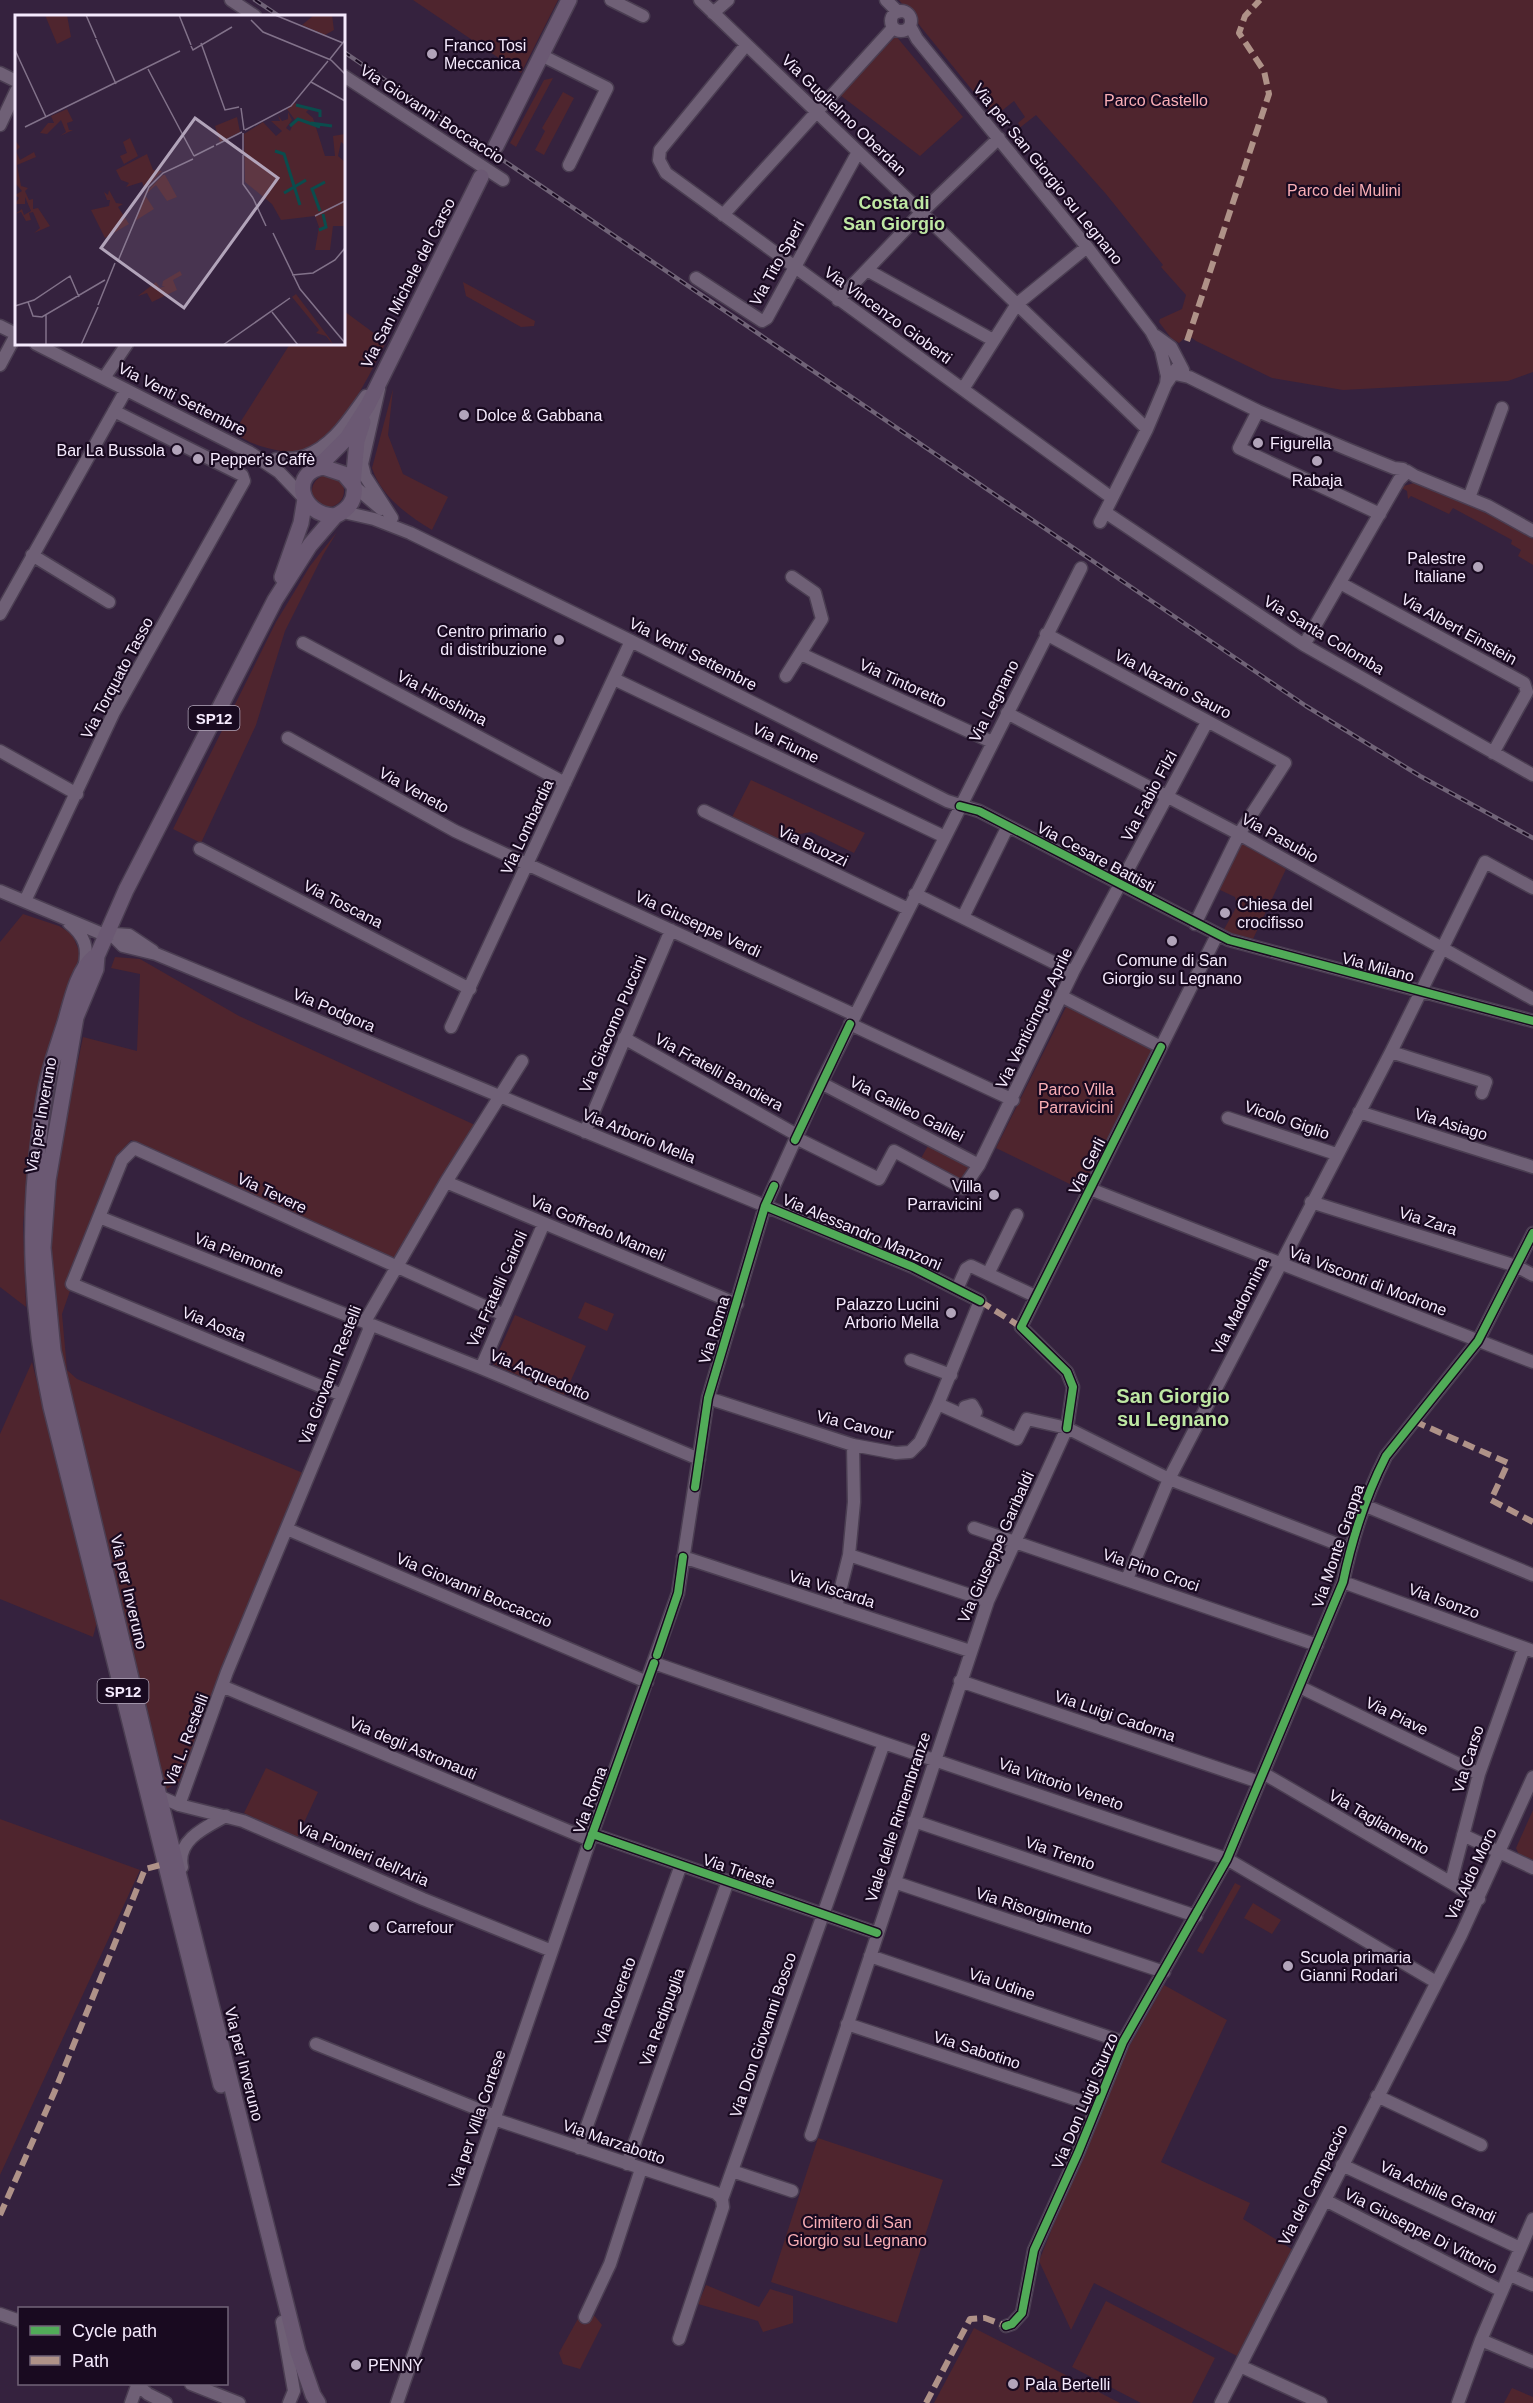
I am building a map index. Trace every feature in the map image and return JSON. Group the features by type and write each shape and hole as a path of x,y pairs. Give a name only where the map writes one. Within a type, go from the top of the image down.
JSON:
{"main road":[{"path":"496,146 568,0"},
{"name":"Via San Michele del Carso","path":"368,405 481,177"},
{"path":"368,405 357,441 353,501 339,514 318,512 304,499 303,484 346,438 368,405"},
{"path":"316,468 332,469 344,474 354,485"},
{"name":"Via per Inveruno","path":"275,600 301,523 304,499"},
{"name":"Via per Inveruno","path":"318,2403 298,2352 159,1796 53,1352 43,1248 48,1180 76,1017 96,969 97,956 126,890 275,600 310,545 339,514"},
{"name":"Via per Inveruno","path":"97,956 91,960 83,972 50,1072 37,1154 31,1248 40,1354 161,1855 282,2322 309,2403"}],"street":[{"path":"231,0 254,15"},
{"path":"611,0 642,16"},
{"name":"Via Guglielmo Oberdan","path":"700,0 1147,429"},
{"path":"713,13 729,0"},
{"name":"Via per San Giorgio su Legnano","path":"885,0 896,13"},
{"name":"Via per San Giorgio su Legnano","path":"896,13 905,12 909,16 903,28"},
{"name":"Via per San Giorgio su Legnano","path":"896,13 891,23 903,28 917,39 1087,247 1164,347 1172,348 1171,374"},
{"path":"723,215 817,112 903,28"},
{"name":"Via Vincenzo Gioberti","path":"746,45 660,150 659,160 666,173 1112,498"},
{"path":"541,55 607,88 569,165"},
{"path":"0,73 15,80"},
{"name":"Via Giovanni Boccaccio","path":"345,77 503,180"},
{"path":"0,125 15,93"},
{"path":"838,300 921,213 999,138"},
{"name":"Via Tito Speri","path":"696,278 762,321 766,318 858,152"},
{"path":"963,389 1017,304 1087,247"},
{"path":"867,270 993,340"},
{"path":"0,326 15,334"},
{"path":"0,365 15,337"},
{"name":"Via Venti Settembre","path":"38,345 249,452 279,472 304,499"},
{"path":"104,378 126,345"},
{"path":"1112,498 1147,429 1171,374 1189,377 1258,411 1403,473 1469,498 1533,531"},
{"path":"276,459 303,457 322,448 339,432 382,376"},
{"path":"382,376 362,464 365,476 392,518"},
{"path":"0,614 126,390"},
{"path":"1469,498 1502,408"},
{"name":"Via Torquato Tasso","path":"26,901 114,712 244,481 242,475 114,411"},
{"path":"1258,411 1239,448 1380,514"},
{"name":"Via Venti Settembre","path":"249,452 316,468"},
{"path":"1304,645 1403,473"},
{"name":"Via Venti Settembre","path":"354,485 410,533"},
{"name":"Via Santa Colomba","path":"1112,498 1102,517 1304,645 1533,775"},
{"name":"Via Venti Settembre","path":"339,514 374,519 410,533 960,806"},
{"path":"32,555 109,602"},
{"name":"Via Legnano","path":"915,894 1081,568"},
{"path":"786,676 822,619 815,593 792,577"},
{"name":"Via Albert Einstein","path":"1340,583 1524,683 1527,692 1493,753"},
{"name":"Via Nazario Sauro","path":"1046,634 1285,763 1239,834"},
{"name":"Via Lombardia","path":"451,1027 631,641"},
{"name":"Via Hiroshima","path":"303,643 566,783"},
{"name":"Via Tintoretto","path":"801,654 992,742"},
{"name":"Via Fiume","path":"614,679 945,837"},
{"name":"Via Pasubio","path":"1007,713 1239,834 1533,999"},
{"name":"Via Fabio Filzi","path":"1120,885 1207,722"},
{"name":"Via Veneto","path":"288,738 455,831 528,864"},
{"path":"0,752 77,794"},
{"name":"Via Cesare Battisti","path":"960,806 980,811 1217,934"},
{"name":"Via Buozzi","path":"704,812 908,909"},
{"path":"963,917 1008,826"},
{"path":"1195,924 1239,834"},
{"name":"Via Toscana","path":"200,849 470,989"},
{"name":"Via Madonnina","path":"1127,1579 1169,1479 1335,1154 1391,1052 1485,862 1533,888"},
{"name":"Via Giuseppe Verdi","path":"528,864 671,930 1013,1100"},
{"name":"Via Venticinque Aprile","path":"879,1179 894,1151 963,1188 979,1165 1013,1100 1061,996 1120,885"},
{"name":"Via Podgora","path":"0,891 107,934 123,945 156,954 500,1096"},
{"path":"915,894 1074,972"},
{"name":"Via Roma","path":"590,1840 678,1593 708,1398 765,1206 821,1083 915,894"},
{"path":"59,915 83,936 87,946 83,972"},
{"name":"Via Giacomo Puccini","path":"585,1132 671,930"},
{"name":"Via Milano","path":"1217,934 1229,940 1533,1021"},
{"name":"Via Gerli","path":"1021,1327 1217,934"},
{"path":"1061,996 1161,1047"},
{"name":"Via Fratelli Bandiera","path":"624,1038 796,1136 879,1179"},
{"path":"1391,1052 1486,1082 1482,1093"},
{"name":"Via Giovanni Restelli","path":"224,1687 227,1672 369,1330 367,1318 446,1182 522,1061"},
{"name":"Via Galileo Galilei","path":"821,1083 979,1165"},
{"name":"Via Arborio Mella","path":"500,1096 765,1206"},
{"name":"Via Asiago","path":"1359,1112 1533,1167"},
{"name":"Vicolo Giglio","path":"1228,1118 1335,1154"},
{"name":"Via Tevere","path":"99,1217 122,1160 134,1148 504,1315"},
{"name":"Via Goffredo Mameli","path":"446,1182 737,1304"},
{"name":"Via Visconti di Modrone","path":"1090,1189 1533,1362"},
{"name":"Via Zara","path":"1311,1202 1516,1266 1533,1275"},
{"name":"Via Alessandro Manzoni","path":"765,1206 913,1267 980,1301"},
{"path":"988,1274 1017,1215"},
{"name":"Via Aosta","path":"99,1217 72,1284 342,1395"},
{"name":"Via Piemonte","path":"99,1217 368,1324"},
{"name":"Via Fratelli Cairoli","path":"481,1368 544,1223"},
{"name":"Via Monte Grappa","path":"1227,1859 1343,1582 1350,1549 1386,1456 1478,1341 1533,1233"},
{"path":"957,1289 969,1267 975,1267 1035,1296"},
{"name":"Via Cavour","path":"708,1398 853,1445 896,1453 910,1452 920,1442 938,1404 980,1301"},
{"name":"Via Acquedotto","path":"368,1324 481,1368 699,1459"},
{"name":"Via Giuseppe Garibaldi","path":"960,1681 988,1601 1067,1428 1073,1387 1067,1372 1021,1327"},
{"path":"911,1360 951,1375"},
{"path":"938,1404 1017,1439 1027,1419 1067,1428 1169,1479 1350,1549"},
{"path":"836,1607 849,1555 854,1502 853,1445"},
{"name":"Via Monte Grappa","path":"1366,1506 1533,1575"},
{"name":"Via Pino Croci","path":"974,1528 1317,1645"},
{"name":"Via Giovanni Boccaccio","path":"287,1529 647,1682"},
{"path":"849,1555 988,1601"},
{"name":"Via Viscarda","path":"683,1557 970,1651"},
{"name":"Via Isonzo","path":"1343,1582 1529,1650"},
{"name":"Via Carso","path":"1454,1884 1463,1835 1479,1774 1529,1650"},
{"name":"Via Vittorio Veneto","path":"654,1663 1227,1859 1436,1982"},
{"name":"Viale delle Rimembranze","path":"811,2135 960,1681"},
{"name":"Via Luigi Cadorna","path":"960,1681 1261,1778"},
{"name":"Via L. Restelli","path":"179,1805 224,1687"},
{"name":"Via degli Astronauti","path":"224,1687 590,1840"},
{"name":"Via Piave","path":"1300,1687 1479,1774"},
{"name":"Via Don Giovanni Bosco","path":"680,2339 723,2207 722,2199 884,1743"},
{"name":"Via Aldo Moro","path":"1436,1982 1479,1899 1533,1777"},
{"name":"Via Tagliamento","path":"1261,1778 1479,1899"},
{"name":"Via Pionieri dell'Aria","path":"159,1796 179,1805 243,1821 423,1899 552,1951"},
{"path":"213,2012 212,1994 181,1863 181,1851 200,1830 226,1816"},
{"name":"Via Trento","path":"914,1821 1196,1916"},
{"path":"1463,1835 1533,1868"},
{"name":"Via Trieste","path":"590,1840 681,1865 877,1933"},
{"name":"Via per Villa Cortese","path":"397,2403 590,1840"},
{"name":"Via Don Luigi Sturzo","path":"1006,2326 1012,2324 1022,2313 1034,2250 1078,2153 1123,2042 1227,1859"},
{"name":"Via Rovereto","path":"579,2148 681,1865"},
{"name":"Via Redipuglia","path":"627,2164 728,1881"},
{"name":"Via Risorgimento","path":"894,1882 1164,1972"},
{"name":"Via Udine","path":"870,1956 1123,2042"},
{"name":"Via del Campaccio","path":"1221,2403 1436,1982"},
{"name":"Via Sabotino","path":"847,2024 1096,2106"},
{"path":"316,2044 494,2118"},
{"path":"1377,2096 1481,2145"},
{"name":"Via Marzabotto","path":"494,2118 716,2193 722,2199"},
{"name":"Via Achille Grandi","path":"1342,2165 1520,2248"},
{"path":"585,2317 610,2264 641,2169"},
{"path":"732,2171 792,2191"},
{"name":"Via Giuseppe Di Vittorio","path":"1324,2200 1502,2291"},
{"path":"1462,2402 1481,2340 1533,2219"},
{"path":"1510,2275 1533,2285"},
{"path":"0,2306 18,2313"},
{"path":"0,2314 18,2320"},
{"name":"Via per Inveruno","path":"282,2322 294,2391 289,2403"},
{"path":"1481,2340 1533,2362"},
{"path":"1240,2366 1321,2403"},
{"path":"131,2403 136,2385 154,2398 166,2403"},
{"path":"193,2385 233,2402"}],"green space":[{"path":"413,0 558,0 521,73"},
{"name":"Parco dei Mulini","path":"899,0 1533,0 1533,372 1508,381 1343,390 1272,378 1188,335 1179,343 1171,338 1159,322 1160,319 1182,309 1186,295 1161,267 1163,265 1106,194 1036,115 1012,134 1011,132 1020,126 1018,123 1025,117 1014,101 994,117"},
{"path":"896,36 963,117 920,156 840,95"},
{"path":"553,78 516,147 510,143 544,80"},
{"path":"563,92 574,98 544,155 535,150 545,131 542,128"},
{"path":"463,282 535,321 534,326 521,327 466,296"},
{"path":"345,312 386,342 349,408 324,438 309,448 292,453 285,452 259,446 234,432 289,345 345,345"},
{"path":"393,389 388,435 403,474 448,497 432,530 413,518 388,496 372,468"},
{"path":"328,475 339,480 344,491 339,502 328,507 317,502 312,491 317,480"},
{"path":"1414,483 1490,515 1533,539 1533,565 1518,556 1521,550 1511,544 1512,540 1453,508 1449,514 1411,496 1408,499 1407,491 1400,487"},
{"path":"337,532 285,631 256,725 201,843 173,829 276,622 310,566"},
{"path":"751,780 865,833 854,853 811,832 773,839 731,819"},
{"path":"1239,845 1245,845 1286,869 1253,939 1223,931 1237,906 1235,897 1218,889"},
{"path":"23,914 59,926 72,934 80,953 33,1133 23,1224 26,1307 0,1287 0,942"},
{"path":"115,957 140,959 239,1016 475,1125 394,1259 131,1140 116,1157 62,1314 67,1370 77,1379 303,1473 179,1782 165,1790 59,1350 50,1248 56,1166 83,1037 137,1051 140,974 111,968"},
{"name":"Parco Villa Parravicini","path":"1067,1005 1155,1048 1084,1191 996,1148"},
{"path":"930,1142 977,1166 962,1185 919,1162"},
{"path":"585,1302 614,1314 607,1331 578,1318"},
{"path":"515,1315 586,1346 564,1396 493,1364"},
{"path":"32,1362 97,1622 93,1637 0,1599 0,1434"},
{"path":"266,1768 318,1792 297,1838 244,1813"},
{"path":"1533,1810 1533,1862 1519,1855 1516,1848"},
{"path":"0,1819 140,1870 0,2175"},
{"path":"1235,1883 1241,1886 1203,1954 1197,1951"},
{"path":"1253,1903 1281,1920 1272,1934 1244,1918"},
{"path":"1164,1985 1227,2020 1161,2162 1250,2203 1243,2219 1293,2250 1237,2356 1094,2283 1071,2330 1039,2261 1114,2073"},
{"name":"Cimitero di San Giorgio su Legnano","path":"818,2138 943,2180 897,2323 771,2282"},
{"path":"706,2285 759,2307 770,2289 793,2296 793,2323 763,2332 758,2321 698,2304"},
{"path":"1106,2301 1215,2358 1192,2403 1141,2403 1072,2367"},
{"path":"593,2314 602,2325 580,2369 563,2364 559,2353 580,2315"},
{"name":"Pala Bertelli","path":"974,2328 1120,2403 934,2403"},
{"path":"1512,2388 1533,2397 1533,2403 1504,2403"}],"tunnel":[{"path":"481,177 496,146"}],"railway":[{"path":"255,0 278,15"},
{"path":"345,53 1306,706 1420,776 1533,838"}],"marked path":[{"path":"1187,341 1269,94 1264,71 1239,33 1245,16 1260,0"},
{"path":"980,1301 1021,1327"},
{"path":"1414,1421 1508,1463 1491,1500 1533,1522"},
{"path":"0,2215 54,2093 145,1869 164,1864"},
{"path":"926,2403 970,2319 985,2318 1006,2326"}],"cycle path":[{"path":"960,806 979,811 1229,940 1533,1021"},
{"path":"795,1140 850,1024"},
{"path":"1067,1428 1073,1387 1067,1372 1021,1327 1161,1047"},
{"path":"695,1487 708,1398 765,1206 774,1186"},
{"path":"765,1206 913,1267 980,1301"},
{"path":"1006,2326 1012,2324 1022,2313 1034,2250 1078,2153 1123,2042 1227,1859 1343,1582 1360,1518 1386,1456 1478,1341 1533,1233"},
{"path":"657,1655 678,1593 683,1557"},
{"path":"588,1846 654,1663"},
{"path":"592,1834 877,1933"}],"place":[{"name":"Franco Tosi Meccanica","path":"432,54"},
{"name":"Dolce & Gabbana","path":"464,415"},
{"name":"Figurella","path":"1258,443"},
{"name":"Bar La Bussola","path":"177,450"},
{"name":"Pepper's Caffè","path":"198,459"},
{"name":"Rabaja","path":"1317,461"},
{"name":"Palestre Italiane","path":"1478,567"},
{"name":"Centro primario di distribuzione","path":"559,640"},
{"name":"Chiesa del crocifisso","path":"1225,913"},
{"name":"Comune di San Giorgio su Legnano","path":"1172,941"},
{"name":"Villa Parravicini","path":"994,1195"},
{"name":"Palazzo Lucini Arborio Mella","path":"951,1313"},
{"name":"Carrefour","path":"374,1927"},
{"name":"Scuola primaria Gianni Rodari","path":"1288,1966"},
{"name":"PENNY","path":"356,2365"},
{"name":"Pala Bertelli","path":"1013,2384"}],"district":[{"name":"Costa di San Giorgio","path":"894,213"},
{"name":"San Giorgio su Legnano","path":"1173,1408"}],"park label":[{"name":"Parco Castello","path":"1156,100"}]}
